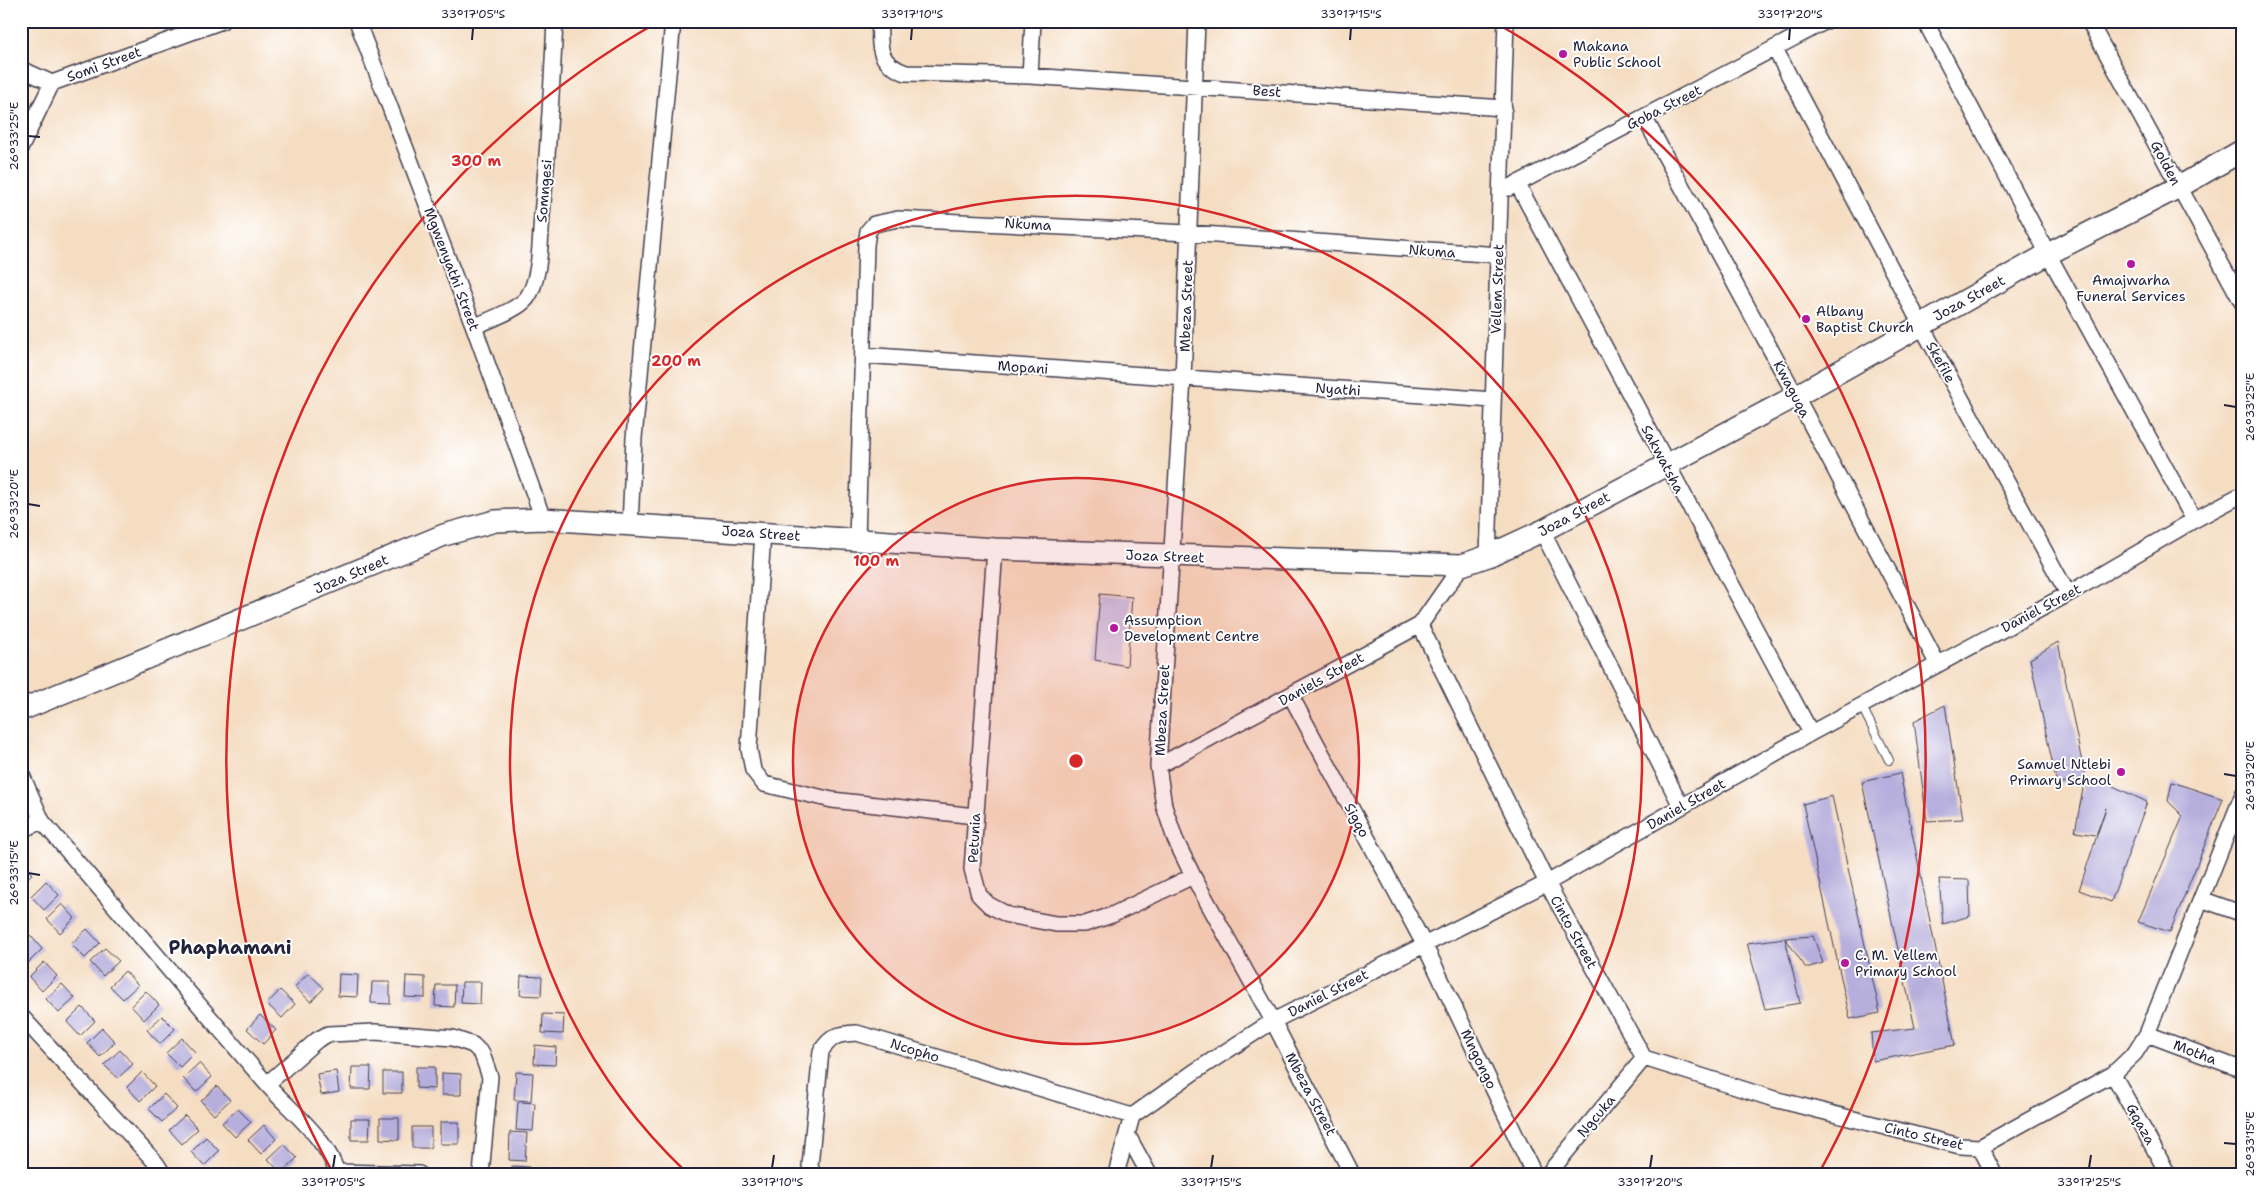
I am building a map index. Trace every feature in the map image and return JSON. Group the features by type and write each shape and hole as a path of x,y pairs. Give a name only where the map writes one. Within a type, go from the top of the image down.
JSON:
{"street":[{"name":"Mgwenyathi Street","path":"357,21 474,327 543,519"},
{"name":"Somngesi","path":"474,327 520,305 527,298 532,286 538,259 549,141 555,21"},
{"path":"630,526 634,438 673,21"},
{"name":"Best","path":"880,21 882,54 892,67 906,72 1030,76 1504,108"},
{"path":"1030,76 1033,21"},
{"name":"Mbeza Street","path":"1197,21 1183,379 1158,766 1164,806 1176,839 1193,876 1273,1021 1352,1174"},
{"name":"Vellem Street","path":"1488,556 1506,21"},
{"name":"Goba Street","path":"1501,193 1826,21"},
{"path":"1925,21 2048,254 2194,520"},
{"name":"Golden","path":"2089,21 2243,304"},
{"name":"Somi Street","path":"21,146 52,83 218,22"},
{"name":"Skefile","path":"1775,49 1921,325 2068,594"},
{"path":"21,69 52,83"},
{"name":"Kwaguqa","path":"1644,117 1796,396 1937,663"},
{"name":"Joza Street","path":"21,710 444,535 495,521 543,519 630,526 763,532 995,549 1462,565 1488,556 1542,531 1796,396 2048,254 2179,187 2243,150"},
{"name":"Sakwatsha","path":"1517,183 1666,465 1811,733"},
{"name":"Nkuma","path":"857,539 866,245 868,231 874,224 881,221 898,219 981,222 1188,233 1499,256"},
{"name":"Mopani","path":"863,355 1183,379"},
{"name":"Nyathi","path":"1183,379 1493,400"},
{"name":"Daniel Street","path":"1132,1116 1194,1072 1273,1021 1547,883 1861,705 2068,594 2194,520 2243,494"},
{"path":"1542,531 1681,806"},
{"path":"763,532 749,748 753,770 764,784 832,800 975,816"},
{"name":"Petunia","path":"995,549 972,869 979,895 989,905 1008,915 1056,924 1085,924 1112,915 1193,876"},
{"name":"Daniels Street","path":"1158,766 1420,625 1462,565"},
{"name":"Cinto Street","path":"1420,625 1547,883 1644,1058 1774,1099 1960,1146 1980,1146 2114,1074 2135,1053 2147,1034 2243,794"},
{"name":"Sigqo","path":"1291,696 1424,944"},
{"path":"21,773 42,821 325,1149 337,1173 419,1174"},
{"path":"21,830 42,821"},
{"path":"2201,899 2243,914"},
{"name":"Mngongo","path":"1424,944 1534,1174"},
{"path":"21,1016 156,1163 163,1174"},
{"path":"267,1084 317,1040 328,1034 352,1031 454,1038 473,1045 482,1054 490,1077 481,1174"},
{"name":"Ncopho","path":"812,1174 810,1166 821,1051 829,1040 840,1034 857,1033 1132,1116"},
{"name":"Motha","path":"2147,1034 2243,1070"},
{"name":"Ngcuka","path":"1548,1174 1644,1058"},
{"name":"Gqaza","path":"2114,1074 2168,1174"},
{"path":"1116,1174 1132,1116"},
{"path":"1127,1134 1149,1174"},
{"path":"1980,1146 1994,1174"}],"lane":[{"path":"1861,705 1889,760"}],"building":[{"name":"Assumption Development Centre","path":"1100,594 1132,597 1127,666 1095,660"},
{"path":"2058,642 2085,778 2057,784 2030,659"},
{"path":"1945,705 1963,819 1927,821 1914,721"},
{"path":"1900,773 1955,1045 1873,1061 1871,1033 1915,1028 1862,782"},
{"path":"2085,778 2113,786 2147,802 2111,902 2079,890 2106,808 2096,835 2075,832"},
{"path":"2172,782 2223,799 2170,932 2138,922 2183,816 2168,801"},
{"path":"1832,796 1880,1013 1850,1019 1803,804"},
{"path":"21,862 32,874 21,884"},
{"path":"1939,879 1969,880 1970,916 1943,924"},
{"path":"46,881 59,895 44,910 31,896"},
{"path":"62,904 75,918 60,933 47,919"},
{"path":"87,929 100,943 85,958 71,944"},
{"path":"30,935 42,949 27,964 21,957 21,943"},
{"path":"1813,936 1823,963 1806,968 1785,938"},
{"path":"1785,938 1800,1003 1765,1009 1747,943"},
{"path":"105,948 119,961 103,976 90,962"},
{"path":"44,962 57,976 42,991 29,977"},
{"path":"125,971 138,985 123,999 110,986"},
{"path":"308,973 324,988 311,1002 295,987"},
{"path":"339,974 358,975 357,997 338,996"},
{"path":"406,976 425,977 425,998 405,997"},
{"path":"521,976 542,977 541,996 520,995"},
{"path":"372,982 390,982 390,1004 371,1003"},
{"path":"462,982 481,982 480,1004 461,1003"},
{"path":"62,984 75,998 59,1013 46,999"},
{"path":"436,985 455,985 454,1007 435,1006"},
{"path":"280,990 295,1004 282,1018 267,1004"},
{"path":"146,991 159,1005 144,1020 131,1006"},
{"path":"82,1007 95,1021 80,1036 67,1022"},
{"path":"543,1014 564,1015 563,1034 542,1033"},
{"path":"260,1015 276,1030 263,1044 247,1029"},
{"path":"162,1016 175,1029 160,1044 147,1030"},
{"path":"102,1028 115,1042 100,1057 87,1043"},
{"path":"182,1038 195,1052 180,1067 166,1053"},
{"path":"535,1045 556,1047 555,1065 534,1064"},
{"path":"120,1050 133,1064 118,1078 104,1065"},
{"path":"199,1063 212,1077 196,1092 183,1078"},
{"path":"352,1067 371,1067 370,1089 351,1089"},
{"path":"416,1067 435,1067 435,1089 416,1088"},
{"path":"336,1071 339,1092 321,1095 317,1074"},
{"path":"142,1072 155,1086 140,1101 127,1087"},
{"path":"383,1072 402,1072 402,1093 383,1093"},
{"path":"516,1072 533,1073 531,1101 514,1100"},
{"path":"442,1073 461,1074 461,1095 442,1095"},
{"path":"217,1086 230,1100 214,1115 201,1101"},
{"path":"164,1094 177,1108 162,1122 149,1109"},
{"path":"518,1102 535,1103 533,1131 516,1130"},
{"path":"238,1109 251,1122 235,1137 222,1123"},
{"path":"185,1115 198,1129 182,1144 169,1130"},
{"path":"380,1118 399,1118 399,1140 380,1139"},
{"path":"351,1119 370,1119 369,1140 351,1140"},
{"path":"440,1122 459,1122 459,1144 440,1144"},
{"path":"264,1125 276,1139 261,1154 248,1140"},
{"path":"412,1127 431,1127 431,1148 412,1148"},
{"path":"510,1132 527,1133 525,1161 509,1160"},
{"path":"206,1137 219,1151 204,1166 191,1152"},
{"path":"284,1144 297,1158 281,1173 268,1159"},
{"path":"512,1166 529,1167 528,1174 511,1174"}],"place":[{"name":"Makana Public School","path":"1563,54"},
{"name":"Amajwarha Funeral Services","path":"2131,264"},
{"name":"Albany Baptist Church","path":"1806,319"},
{"name":"Assumption Development Centre","path":"1114,628"},
{"name":"Samuel Ntlebi Primary School","path":"2121,772"},
{"name":"C. M. Vellem Primary School","path":"1845,963"}],"district":[{"name":"Phaphamani","path":"230,947"}]}
